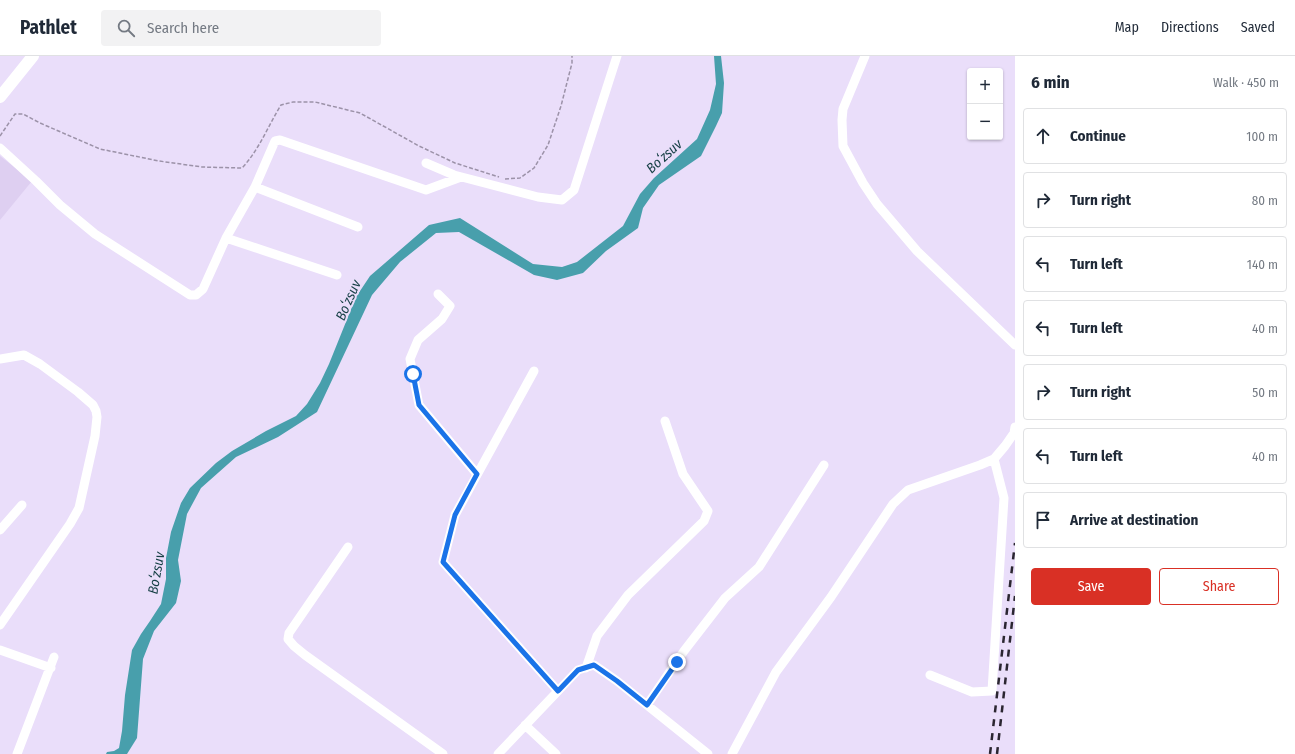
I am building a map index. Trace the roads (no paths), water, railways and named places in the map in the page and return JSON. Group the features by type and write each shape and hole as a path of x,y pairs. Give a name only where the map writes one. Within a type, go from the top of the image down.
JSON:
{"main road":[{"path":"0,97 33,56"}],"street":[{"path":"426,163 461,176 538,197 562,200 574,190 617,56"},
{"path":"865,56 843,109 843,146 863,183 877,204 917,251 1015,345"},
{"path":"0,148 60,205 95,234 190,295 196,296 203,289 226,238 255,187 275,141 280,140 426,190 461,176"},
{"path":"255,187 358,228"},
{"path":"226,238 337,275"},
{"path":"438,294 450,306 442,320 418,340 410,359 419,405 477,474"},
{"path":"0,359 24,355 40,364 88,401 96,411 97,417 95,436 79,508 70,524 0,625"},
{"path":"534,371 455,515 443,562 558,691"},
{"path":"586,668 596,636 628,595 704,521 708,511 683,474 665,421"},
{"path":"732,754 776,672 831,597 893,504 908,490 980,466 994,459 1014,433 1015,427"},
{"path":"930,675 972,692 992,691 1004,498 994,459"},
{"path":"647,705 684,651 725,598 759,567 824,465"},
{"path":"0,530 22,505"},
{"path":"348,547 289,633 288,639 294,646 443,754"},
{"path":"0,650 51,668"},
{"path":"17,754 54,657"},
{"path":"498,754 578,670 594,665 617,681 708,754"},
{"path":"525,725 556,754"}],"railway":[{"path":"990,754 1015,543"},
{"path":"997,754 1015,596"}],"water label":[{"name":"Boʻzsuv","path":"664,156"},
{"name":"Boʻzsuv","path":"348,300"},
{"name":"Boʻzsuv","path":"156,573"}]}
